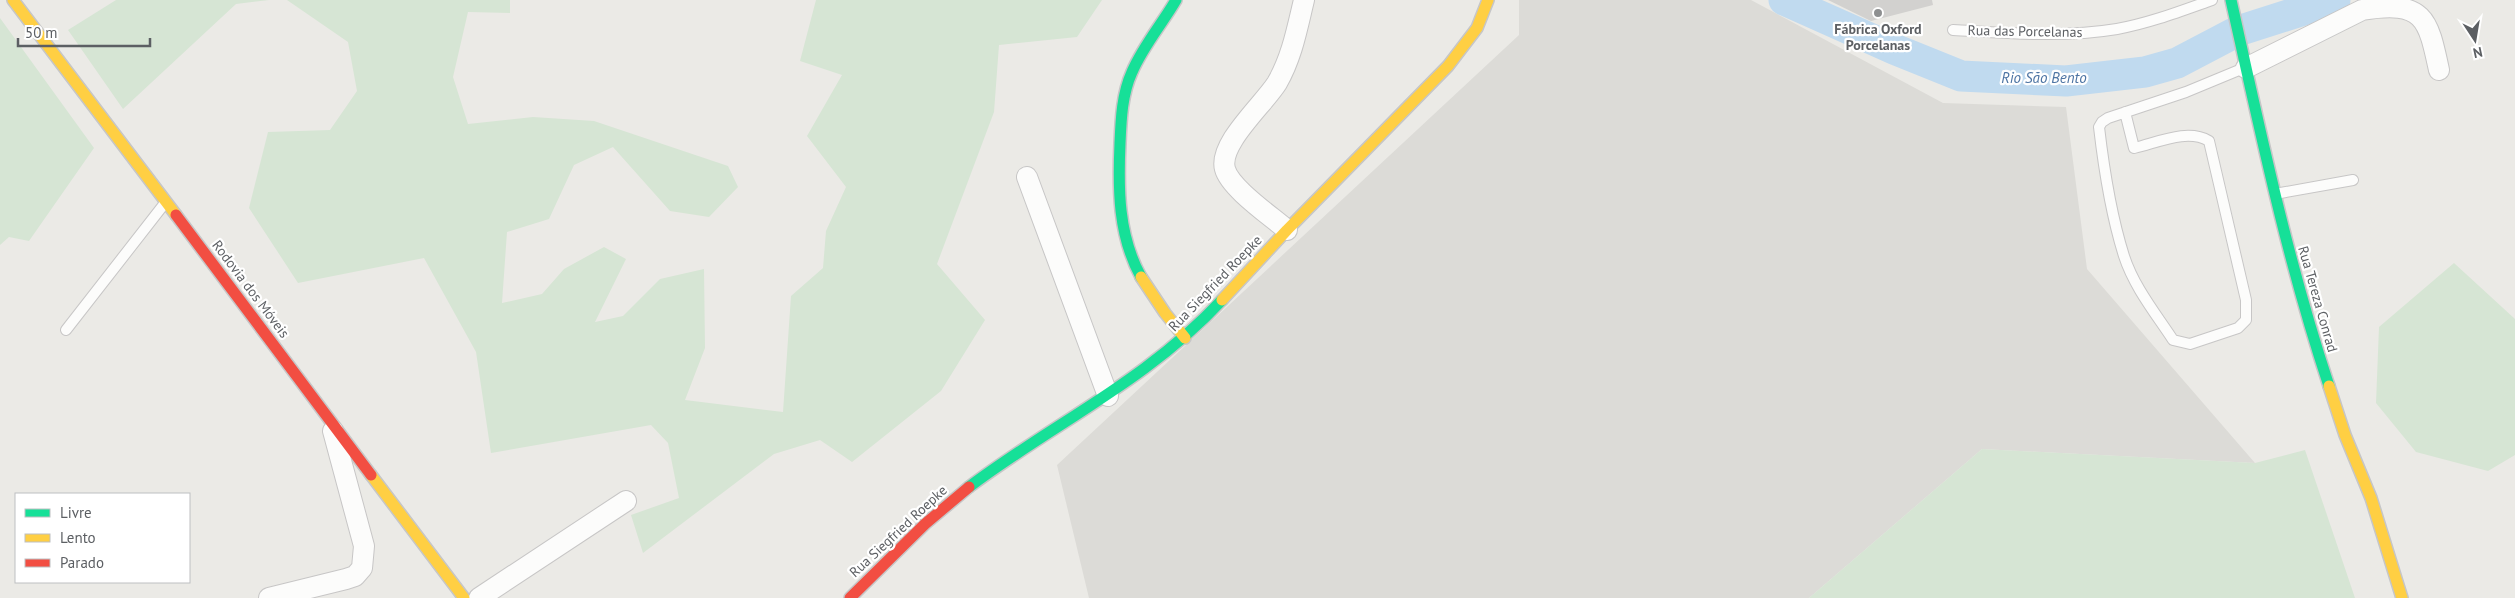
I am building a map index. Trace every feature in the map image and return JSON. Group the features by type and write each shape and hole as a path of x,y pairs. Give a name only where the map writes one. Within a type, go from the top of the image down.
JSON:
{"street":[{"name":"Rodovia dos Móveis","path":"13,0 464,598"},
{"path":"1176,0 1138,58 1127,87 1121,128 1117,201 1122,232 1135,265 1158,304 1186,338"},
{"path":"1287,230 1231,180 1225,169 1224,155 1230,144 1265,101 1277,82 1293,46 1304,0"},
{"name":"Rua Siegfried Roepke","path":"850,598 925,524 964,491 1000,464 1136,377 1186,338 1287,230 1448,66 1477,28 1488,0"},
{"path":"2244,60 2362,10 2384,3 2404,1 2416,7 2423,16 2430,31 2439,70"},
{"name":"Rua Tereza Conrad","path":"2232,5 2274,195 2309,326 2345,435 2372,498 2402,598"},
{"path":"1027,177 1108,396"},
{"path":"269,598 346,579 355,576 362,568 365,558 361,533 330,419"},
{"path":"479,598 626,501"}],"lane":[{"name":"Rua das Porcelanas","path":"1953,30 2038,34 2086,33 2135,25 2212,0"},
{"path":"2125,112 2134,148 2189,135 2199,135 2209,141 2246,300 2246,320 2238,328 2190,344 2173,340 2139,288 2124,257 2104,172 2099,128 2108,118 2125,112 2186,92 2244,60"},
{"path":"2274,195 2353,180"},
{"path":"66,330 166,202"}],"shaded area":[{"name":"Fábrica Oxford Porcelanas","path":"1519,0 1751,0 1943,103 2066,107 2087,269 2255,463 1982,449 1809,598 1089,598 1057,465 1519,35"}],"green space":[{"path":"116,0 269,0 236,4 123,109 68,30"},
{"path":"287,0 510,0 510,13 468,12 453,77 468,124 533,117 594,121 728,166 738,187 709,217 670,211 613,147 574,165 549,219 507,232 502,303 542,294 564,269 604,247 626,259 595,322 623,316 660,279 704,269 705,348 685,400 783,412 791,296 823,268 826,231 846,187 807,136 842,75 800,61 816,0 1102,0 1077,37 999,45 994,112 937,264 985,320 941,391 852,462 820,440 774,454 643,553 631,515 679,498 668,443 651,425 491,453 476,352 424,258 298,283 249,208 268,132 330,130 357,91 348,42"},
{"path":"0,18 94,148 29,241 9,237 0,245"},
{"path":"2454,263 2515,319 2515,455 2488,471 2416,452 2376,403 2379,327"},
{"path":"1982,449 2255,463 2305,450 2355,598 1809,598"}],"building":[{"name":"Fábrica Oxford Porcelanas","path":"1828,0 1932,0 1933,5 1871,21"}],"waterway":[{"name":"Rio São Bento","path":"1784,0 1894,49 1961,76 2066,81 2145,72 2177,63 2238,31 2335,0"}],"traffic: fast":[{"path":"1141,277 1128,245 1121,212 1119,160 1123,107 1126,89 1136,62 1176,0"},
{"path":"2231,0 2287,243 2329,386"},
{"path":"969,487 1132,377 1163,354 1222,300"}],"traffic: slow":[{"path":"13,0 176,215"},
{"path":"1222,300 1287,230 1448,66 1477,28 1488,0"},
{"path":"1141,277 1165,313 1185,338"},
{"path":"2329,386 2345,435 2371,498 2402,598"},
{"path":"371,475 464,598"}],"traffic: jam":[{"path":"176,215 371,475"},
{"path":"850,598 925,524 969,487"}],"place":[{"name":"Fábrica Oxford Porcelanas","path":"1878,13"}]}
